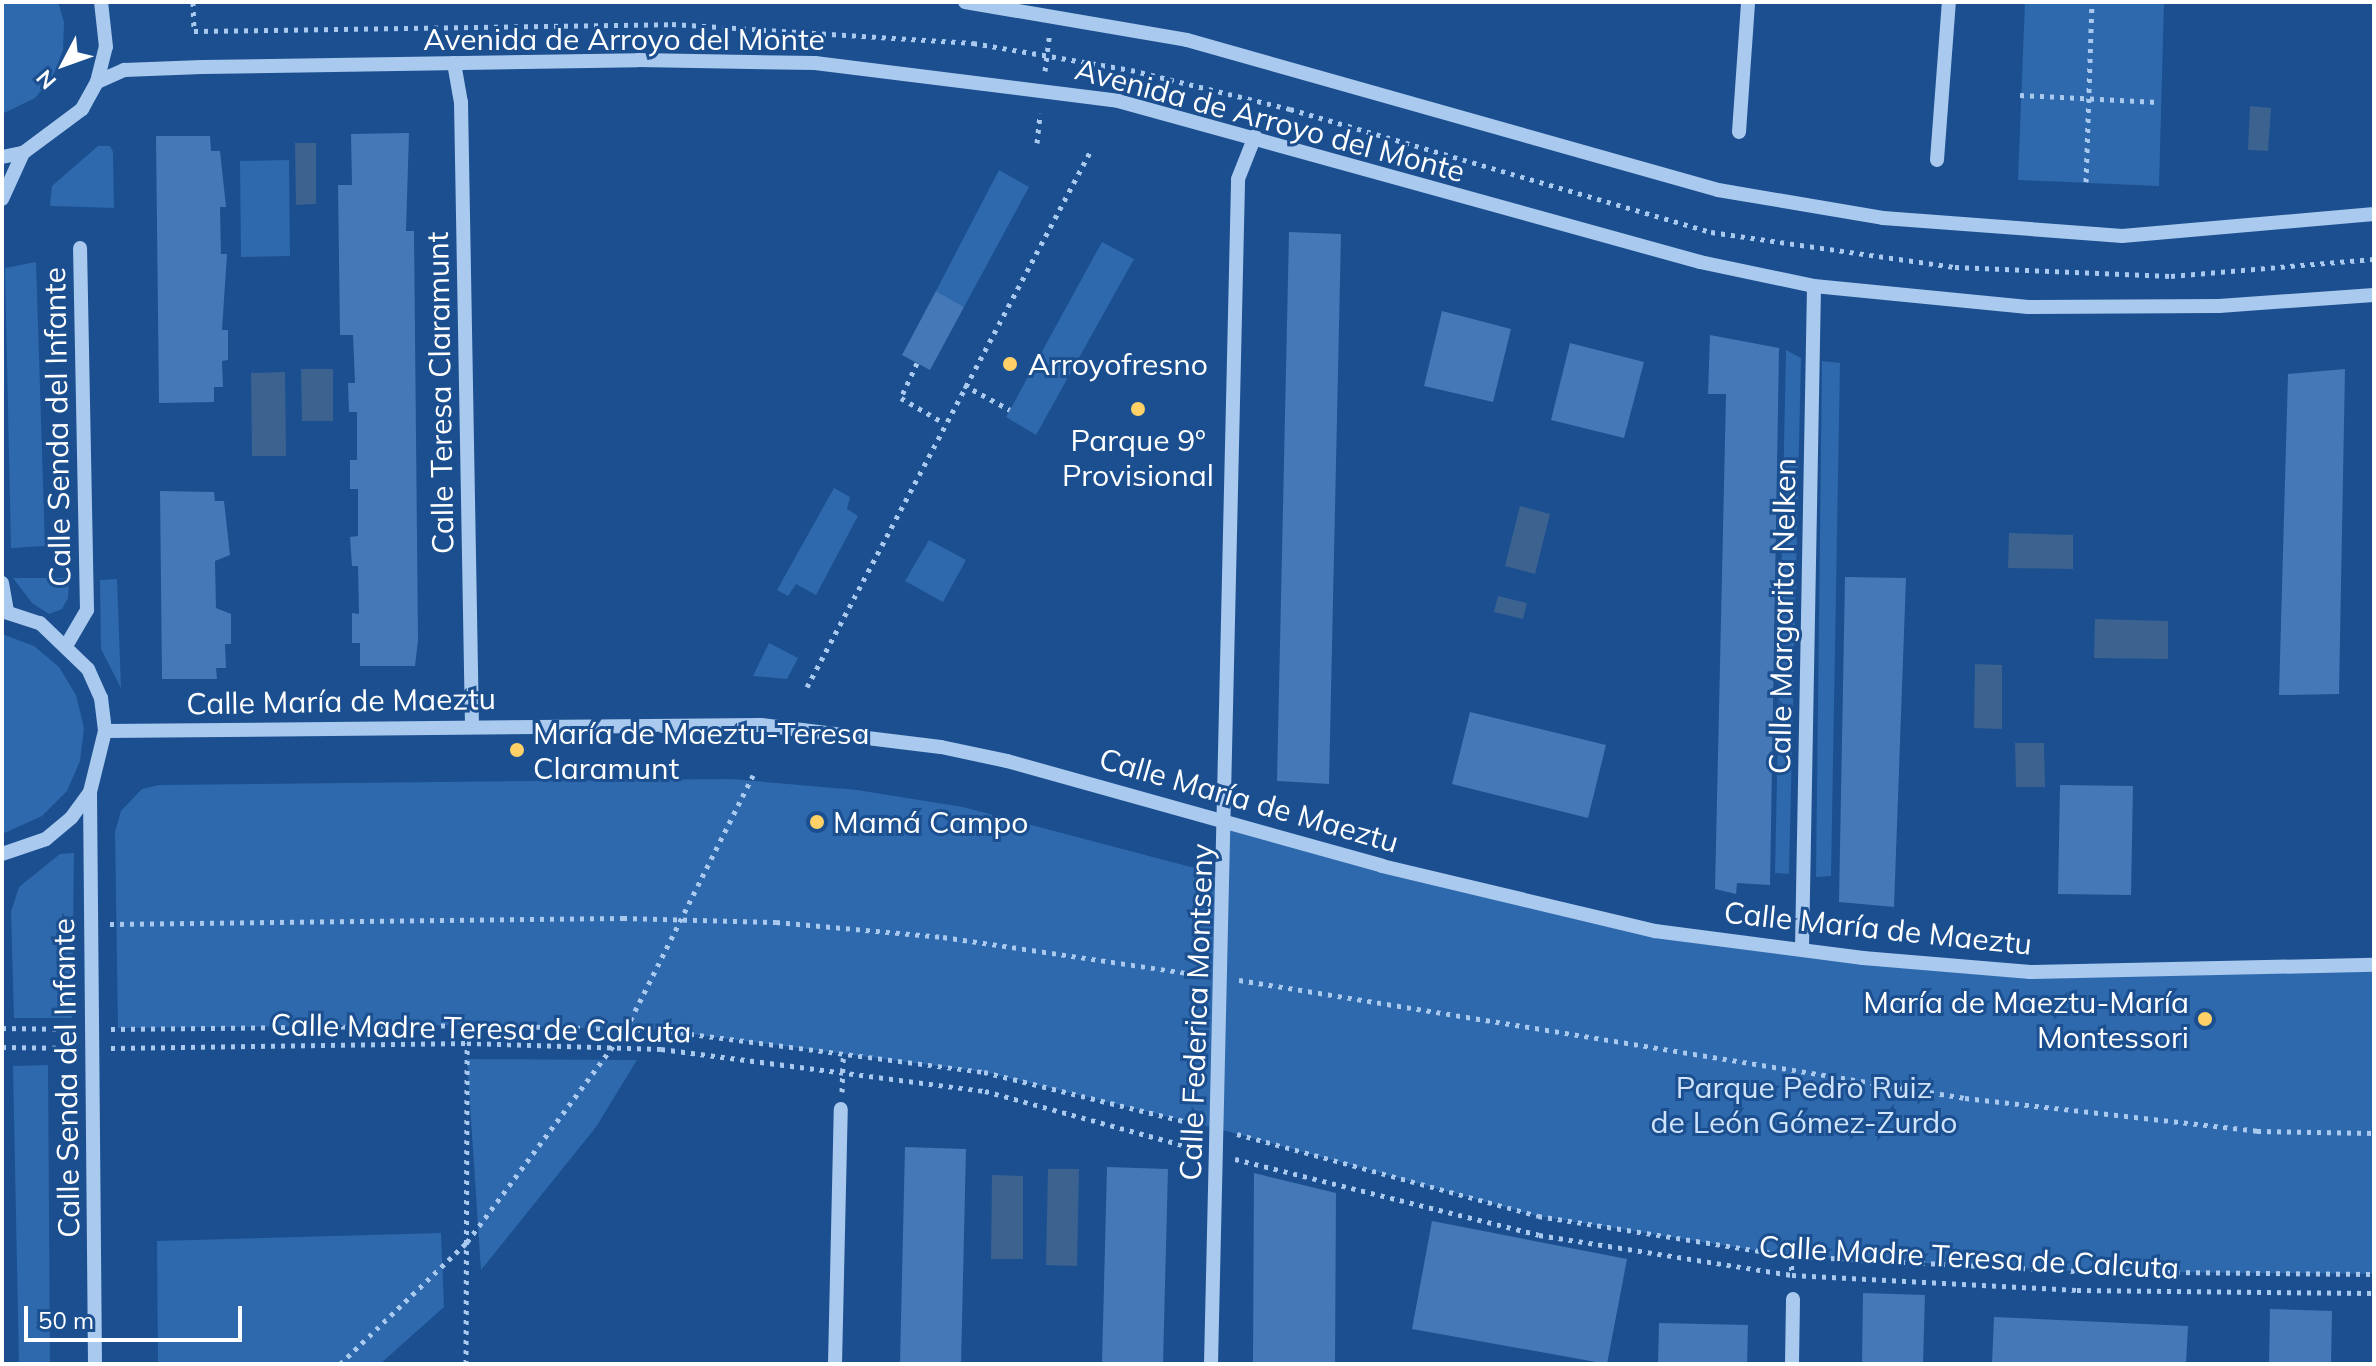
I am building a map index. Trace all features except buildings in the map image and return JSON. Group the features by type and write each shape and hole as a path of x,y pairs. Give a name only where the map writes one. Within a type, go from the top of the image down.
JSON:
{"street":[{"path":"2,157 23,153 82,109 97,82 106,47 101,2"},
{"name":"Avenida de Arroyo del Monte","path":"965,2 1187,40 1718,190 1883,218 2122,236 2374,214"},
{"path":"1739,132 1748,2"},
{"path":"1937,160 1949,2"},
{"name":"Avenida de Arroyo del Monte","path":"97,82 124,70 454,63 815,63 1118,101 1255,136 1700,262 1814,286 2028,307 2203,307 2374,295"},
{"name":"Calle Teresa Claramunt","path":"454,63 462,130 472,724"},
{"name":"Calle Federica Montseny","path":"1211,1364 1228,819 1238,179 1255,136"},
{"path":"2,199 23,153"},
{"name":"Calle Senda del Infante","path":"66,646 87,610 80,248"},
{"name":"Calle Margarita Nelken","path":"1802,948 1814,286"},
{"name":"Calle Senda del Infante","path":"2,583 5,611"},
{"path":"2,854 46,839 71,818 90,792 105,731 101,698 88,669 40,623 5,611"},
{"name":"Calle María de Maeztu","path":"105,731 472,724 747,723 855,735 994,758 1228,819 1382,866 1655,931 2030,972 2374,965"},
{"name":"Calle Senda del Infante","path":"90,792 95,1364"},
{"path":"835,1364 841,1109"},
{"path":"1792,1364 1793,1299"}],"path":[{"path":"2086,182 2092,2"},
{"path":"2020,95 2088,95 2158,102"},
{"path":"807,687 964,385 1090,152"},
{"path":"917,363 901,398 944,423"},
{"path":"964,385 1010,410"},
{"path":"340,1364 467,1242 626,1029 753,775"},
{"path":"2,1028 466,1025 626,1029 984,1072 1219,1129 1538,1216 1791,1256 2076,1271 2374,1274"},
{"path":"466,1364 467,1043"},
{"name":"Calle Madre Teresa de Calcuta","path":"2,1047 467,1043 612,1048 985,1091 1217,1155 1539,1235 1792,1275 2077,1290 2374,1293"},
{"path":"841,1109 843,1054"}],"green space":[{"path":"2,2 58,2 64,22 63,50 53,76 35,98 2,114"},
{"path":"2025,2 2164,2 2159,186 2018,180"},
{"path":"98,146 110,146 113,152 114,208 50,206 52,186"},
{"path":"289,160 290,256 241,257 240,161"},
{"path":"999,170 1029,187 964,307 936,291"},
{"path":"1102,242 1134,259 1036,435 1006,417"},
{"path":"36,262 45,546 11,548 5,268"},
{"path":"1786,350 1801,358 1789,874 1775,873"},
{"path":"1822,361 1840,363 1831,876 1816,877"},
{"path":"834,488 850,497 847,509 858,516 816,595 796,584 788,596 777,590"},
{"path":"929,540 966,560 943,602 905,581"},
{"path":"13,578 69,578 68,598 62,609 49,614 32,603"},
{"path":"117,579 121,688 101,649 100,580"},
{"path":"2,634 34,646 59,667 76,695 84,728 80,761 67,791 42,816 2,834"},
{"path":"769,643 798,658 787,679 753,676"},
{"name":"Parque Pedro Ruiz de León Gómez-Zurdo","path":"732,779 857,790 963,807 1225,876 1228,819 1655,931 2030,972 2374,965 2374,1274 2076,1271 1791,1256 1538,1216 1219,1129 984,1072 660,1030 466,1025 118,1028 115,832 121,811 142,789 159,785"},
{"path":"74,853 72,1018 14,1018 11,912 19,887 60,854"},
{"path":"467,1059 637,1060 596,1127 481,1270"},
{"path":"48,1065 50,1364 19,1364 13,1066"},
{"path":"441,1233 444,1307 380,1364 158,1364 157,1241"}],"shaded area":[{"path":"2250,106 2271,108 2268,151 2248,150"},
{"path":"295,143 316,143 316,204 296,205"},
{"path":"301,369 333,369 333,421 302,421"},
{"path":"285,372 286,456 252,456 251,373"},
{"path":"1520,506 1550,514 1535,574 1505,566"},
{"path":"2009,533 2073,535 2073,569 2008,568"},
{"path":"1498,596 1527,603 1523,619 1494,612"},
{"path":"2095,619 2168,621 2168,659 2094,658"},
{"path":"1975,664 2002,665 2002,729 1974,728"},
{"path":"2015,743 2044,743 2045,787 2016,787"},
{"path":"1048,1169 1079,1169 1077,1266 1046,1265"},
{"path":"992,1175 1023,1176 1023,1259 991,1259"}],"place":[{"name":"Arroyofresno","path":"1010,364"},
{"name":"Parque 9º Provisional","path":"1138,409"},
{"name":"María de Maeztu-Teresa Claramunt","path":"517,750"},
{"name":"Mamá Campo","path":"817,822"},
{"name":"María de Maeztu-María Montessori","path":"2205,1019"}]}
